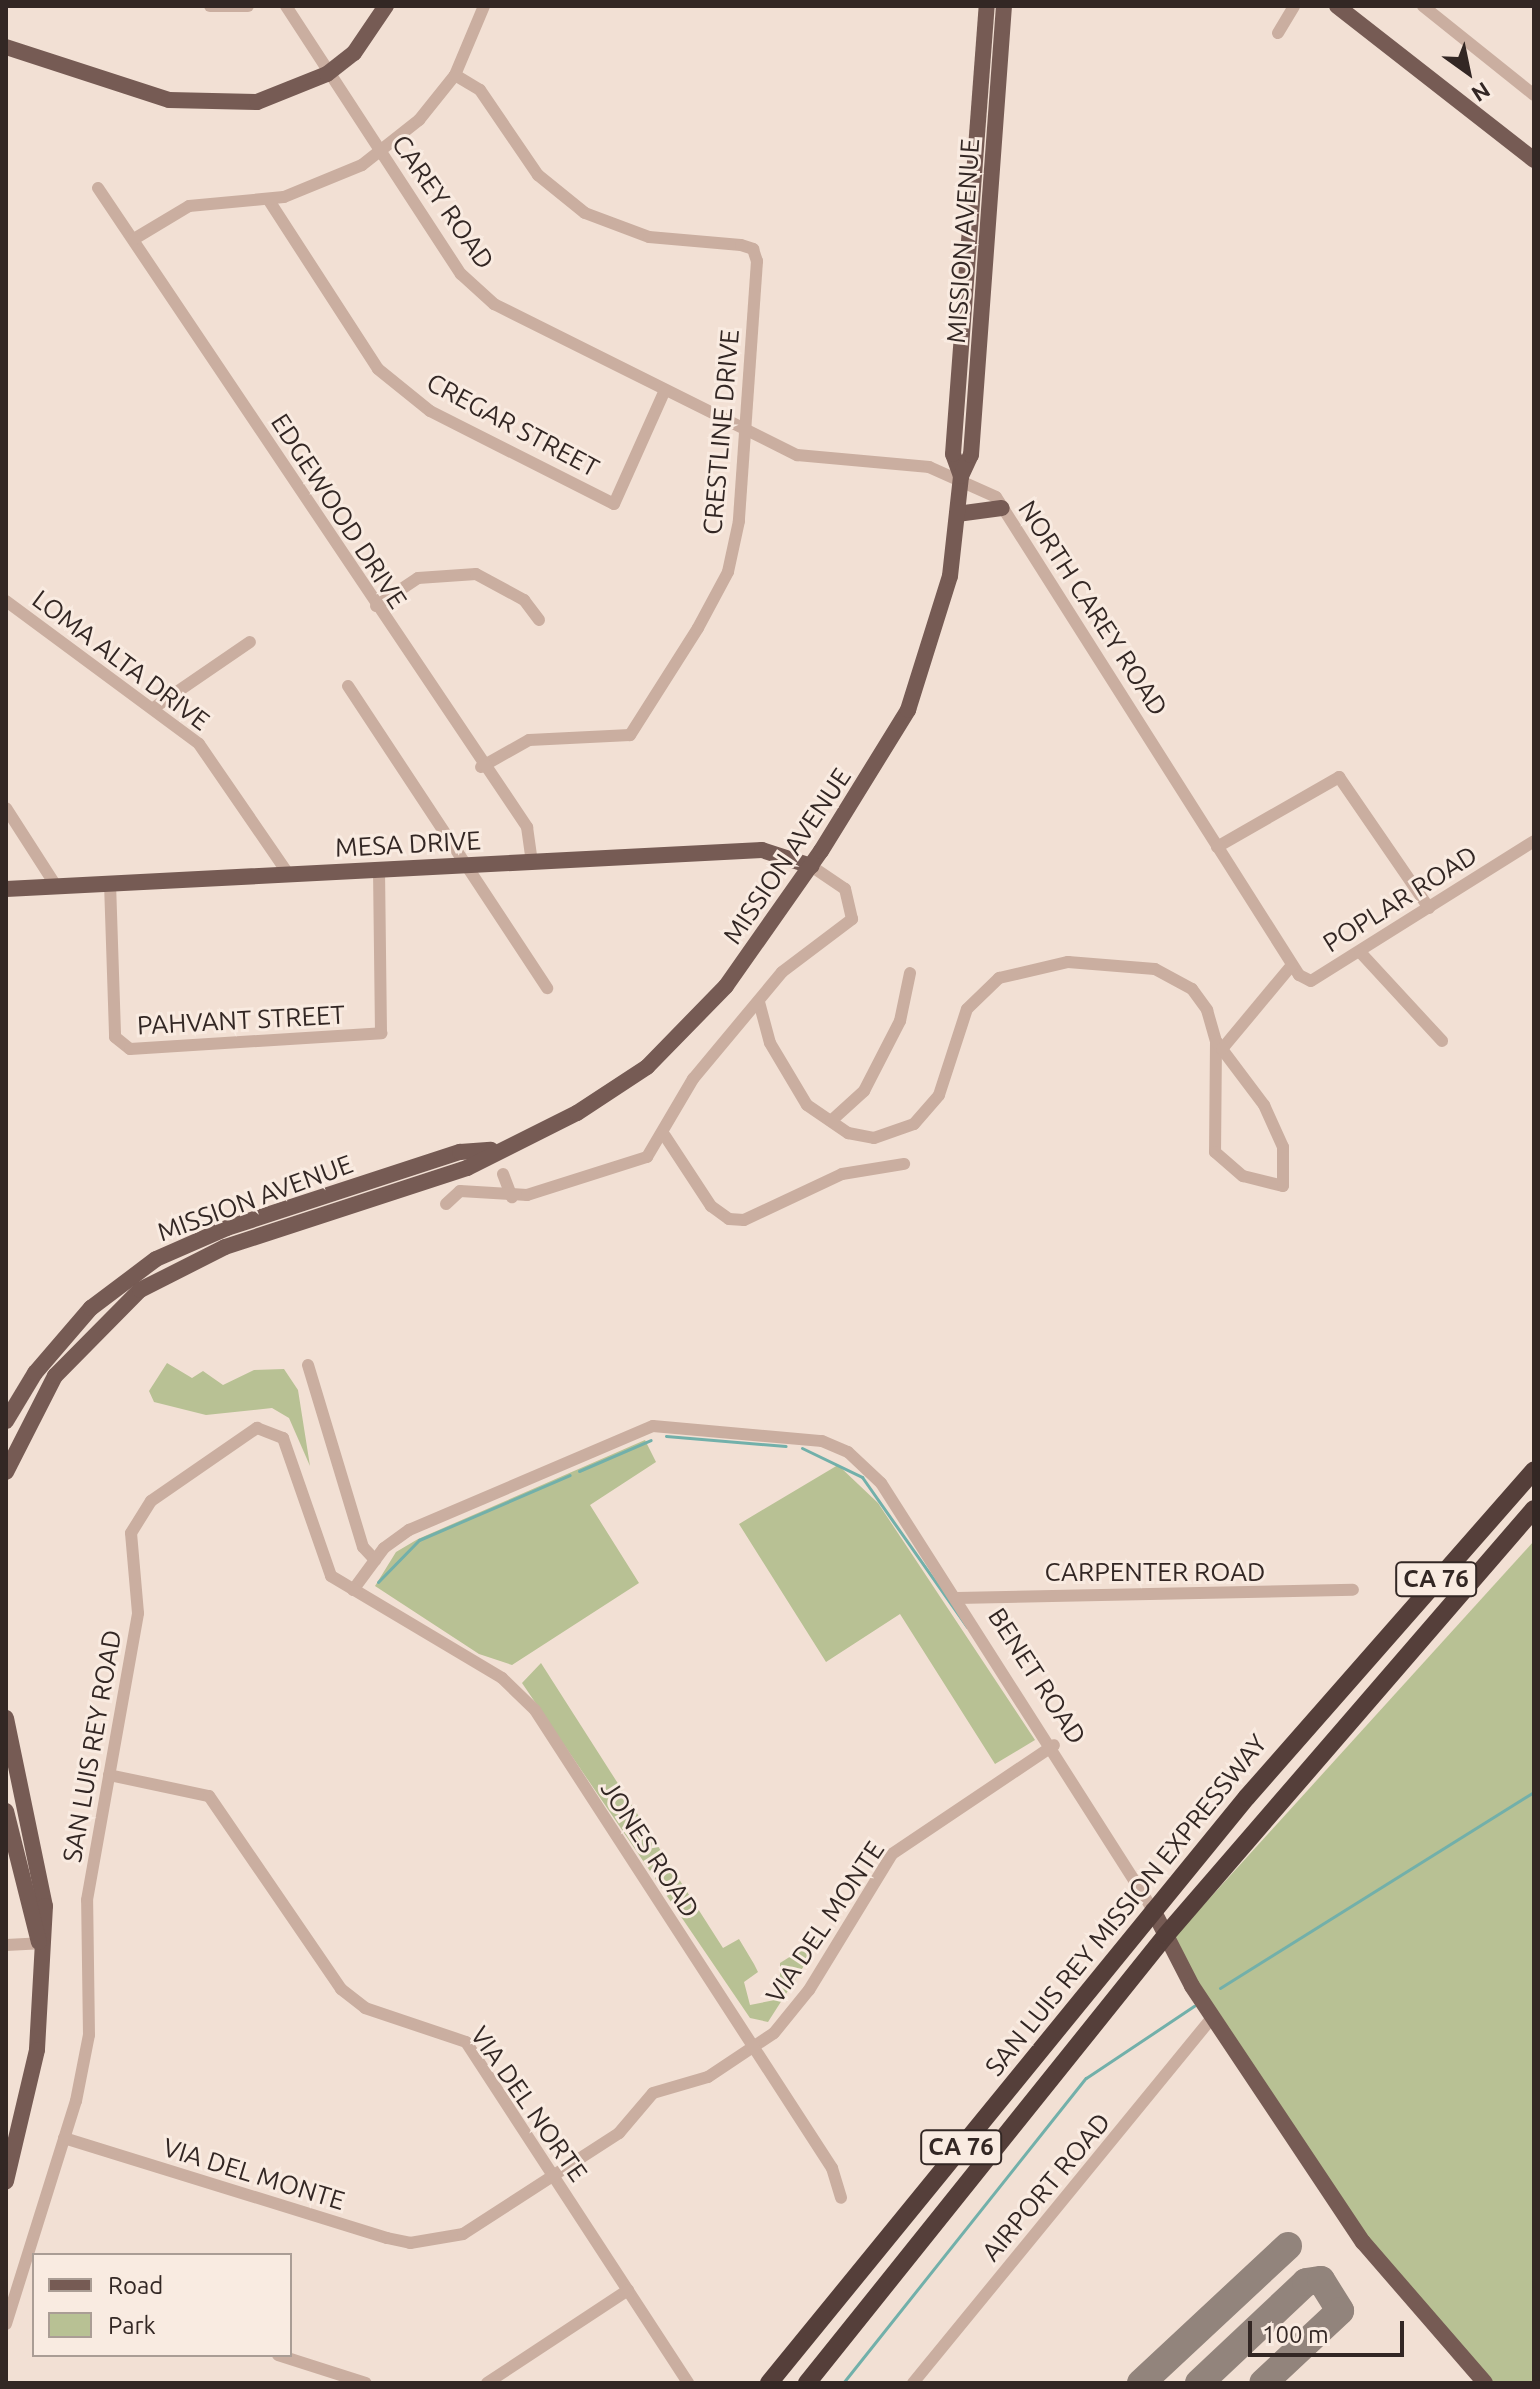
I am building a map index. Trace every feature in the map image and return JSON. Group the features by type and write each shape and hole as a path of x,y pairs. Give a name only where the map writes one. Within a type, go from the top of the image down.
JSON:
{"highway":[{"name":"SAN LUIS REY MISSION EXPRESSWAY","path":"769,2383 1153,1910 1534,1470"},
{"name":"SAN LUIS REY MISSION EXPRESSWAY","path":"807,2383 1166,1935 1534,1509"}],"main road":[{"path":"6,47 169,100 214,106 282,96 327,74 354,53 386,6"},
{"name":"MISSION AVENUE","path":"961,476 953,454 987,6"},
{"name":"MISSION AVENUE","path":"6,1472 55,1376 140,1290 225,1247 467,1168 493,1150 577,1113 665,1052 726,986 811,866 917,688 944,599 961,476 971,455 1004,6"},
{"path":"1337,6 1534,160"},
{"path":"957,514 1002,508"},
{"name":"MESA DRIVE","path":"6,889 762,850 811,866"},
{"name":"MISSION AVENUE","path":"6,1421 35,1373 91,1308 156,1259 329,1194 460,1152 493,1150"},
{"path":"6,1718 45,1906 40,1943 37,2050 6,2181"},
{"path":"6,1811 40,1943"},
{"name":"BENET ROAD","path":"1153,1910 1212,2018 1388,2275 1485,2383"}],"street":[{"path":"210,6 248,6"},
{"name":"CAREY ROAD","path":"286,6 327,74 461,274 494,304 747,430"},
{"path":"134,239 189,206 268,199 381,152 455,75 484,6"},
{"path":"1278,33 1294,6"},
{"path":"1423,6 1534,95"},
{"name":"CRESTLINE DRIVE","path":"455,75 480,90 538,175 585,213 649,237 741,245 753,249 757,261 747,430 728,572 630,735 529,740 481,767"},
{"name":"EDGEWOOD DRIVE","path":"98,188 481,767 527,827 532,861"},
{"name":"CREGAR STREET","path":"268,199 378,369 430,411 614,504 665,390"},
{"path":"747,430 797,455 961,476"},
{"name":"NORTH CAREY ROAD","path":"961,476 1002,508 1292,965"},
{"path":"376,606 418,578 476,574 524,600 539,620"},
{"name":"LOMA ALTA DRIVE","path":"6,601 155,707 223,773 289,875"},
{"path":"155,707 250,642"},
{"path":"348,686 547,988"},
{"path":"1217,847 1339,777 1429,908"},
{"path":"6,808 56,886"},
{"name":"POPLAR ROAD","path":"1292,965 1311,981 1534,841"},
{"path":"446,1204 460,1191 512,1197 614,1170 647,1157 665,1136 693,1079 782,972 852,919 845,889 811,866"},
{"name":"PAHVANT STREET","path":"110,883 115,1037 130,1049 373,1035 384,1030 379,869"},
{"path":"1360,952 1442,1041"},
{"path":"759,1002 770,1043 796,1090 831,1121 874,1138 914,1124 939,1095 973,1000 999,978 1034,967 1122,961 1155,969 1192,989 1219,1045 1264,1105 1283,1147 1283,1186 1243,1176 1215,1152 1219,1045 1292,965"},
{"path":"831,1121 864,1091 900,1021 910,973"},
{"path":"665,1136 711,1206 729,1219 744,1220 817,1182 904,1164"},
{"path":"503,1174 512,1197"},
{"path":"308,1365 363,1547 375,1560"},
{"name":"BENET ROAD","path":"353,1590 375,1560 409,1530 653,1426 681,1423 822,1441 848,1452 881,1483 1054,1745 1153,1910"},
{"name":"SAN LUIS REY ROAD","path":"34,2253 89,2035 87,1900 138,1613 131,1533 151,1501 250,1431 276,1432 325,1569 353,1590"},
{"name":"JONES ROAD","path":"353,1590 502,1678 535,1710 832,2168 841,2198"},
{"name":"CARPENTER ROAD","path":"957,1598 1353,1590"},
{"name":"VIA DEL MONTE","path":"64,2138 410,2243 463,2234 619,2133 653,2093 708,2077 753,2048 809,1990 892,1854 1054,1745"},
{"name":"VIA DEL NORTE","path":"109,1775 209,1796 341,1989 365,2008 466,2042 688,2383"},
{"path":"6,1945 40,1943"},
{"name":"AIRPORT ROAD","path":"913,2383 1212,2018"},
{"name":"SAN LUIS REY ROAD","path":"6,2324 28,2276"},
{"path":"487,2383 628,2290"},
{"path":"284,2357 366,2383"}],"green space":[{"path":"167,1363 192,1378 203,1371 223,1385 254,1370 284,1369 298,1390 310,1466 289,1418 272,1408 206,1415 154,1402 149,1391"},
{"path":"645,1440 656,1462 590,1505 639,1583 512,1665 479,1654 375,1586 396,1552 418,1539"},
{"path":"838,1465 878,1503 1035,1740 995,1764 900,1614 826,1662 739,1524"},
{"path":"1534,1541 1534,2383 1485,2383 1411,2305 1169,1943"},
{"path":"541,1663 723,1948 739,1939 758,1972 744,1982 750,2005 780,1999 780,1963 823,1936 768,2022 750,2018 522,1683"}],"waterway":[{"path":"666,1436 786,1446"},
{"path":"579,1471 651,1440"},
{"path":"802,1448 862,1477 967,1627"},
{"path":"378,1582 419,1540 570,1475"},
{"path":"991,1614 1011,1625"},
{"path":"1220,1988 1534,1792"},
{"path":"843,2383 1086,2078 1194,2006"}],"taxiway":[{"path":"1141,2383 1288,2246"},
{"path":"1199,2383 1306,2282 1321,2280 1340,2311 1263,2383"}]}
